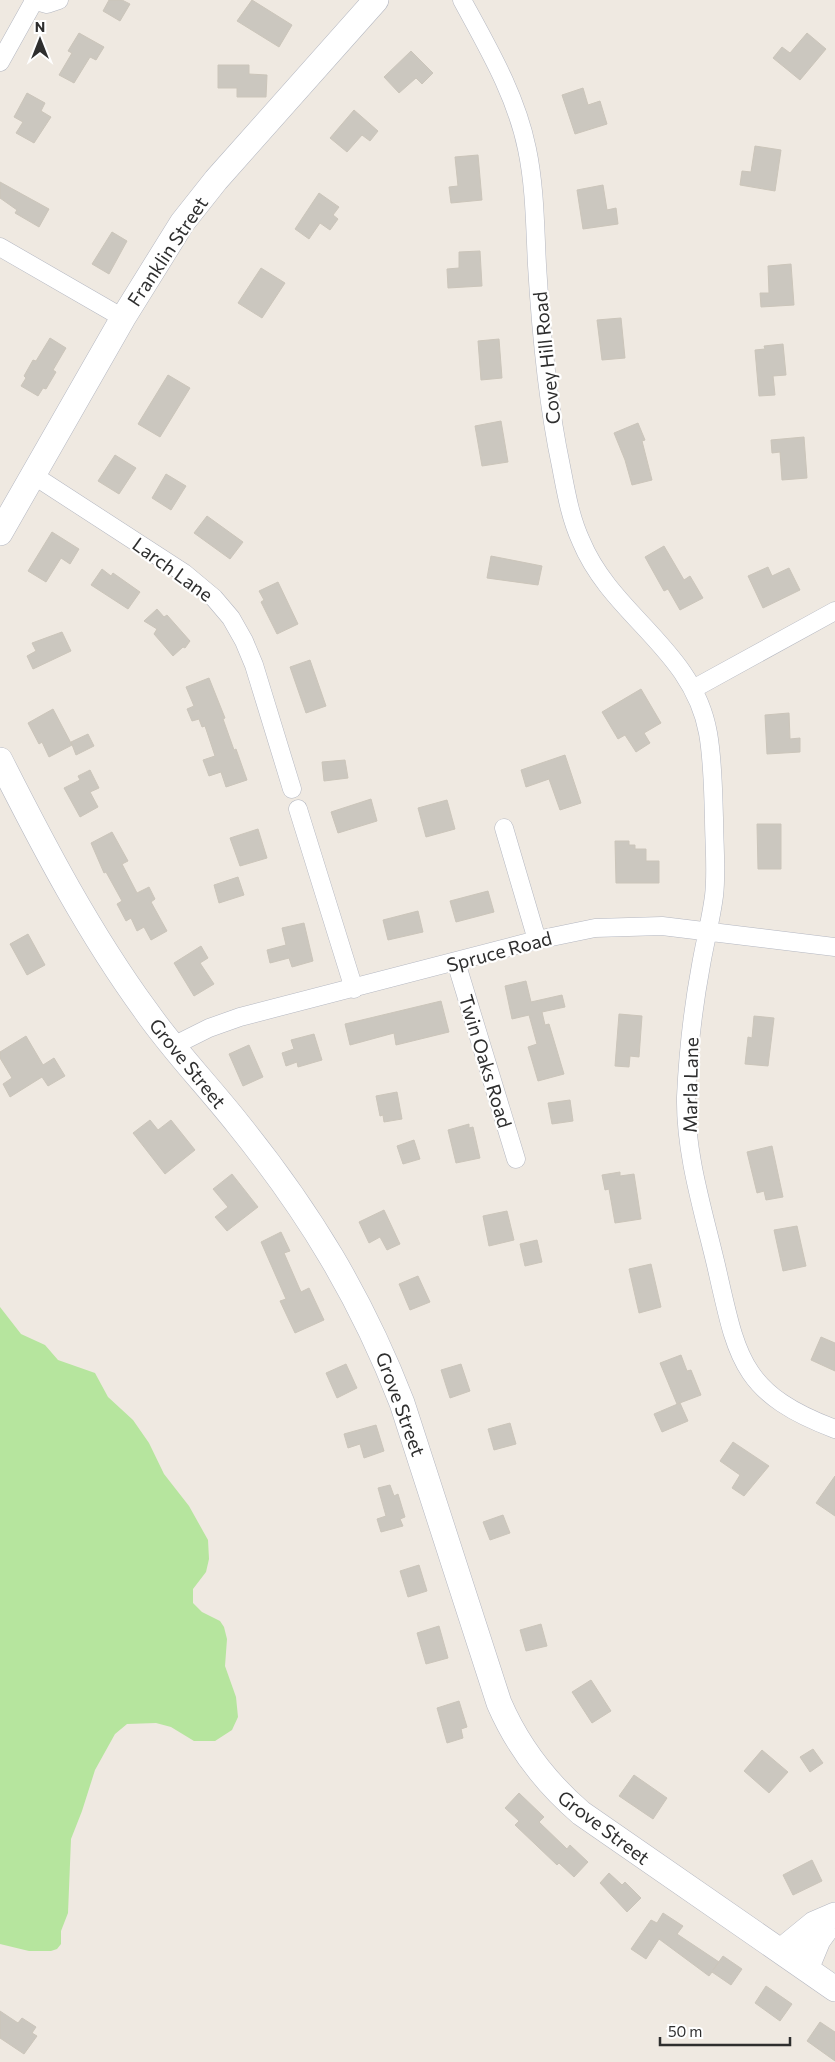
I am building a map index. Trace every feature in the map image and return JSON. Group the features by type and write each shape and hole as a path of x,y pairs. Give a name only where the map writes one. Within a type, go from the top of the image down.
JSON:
{"main road":[{"name":"Franklin Street","path":"0,533 123,318 182,223 216,180 376,0"},
{"name":"Grove Street","path":"0,760 81,912 116,969 173,1046 276,1173 335,1260 364,1312 402,1403 496,1693 517,1740 549,1783 581,1813 835,1989"},
{"path":"781,1951 814,1924 835,1915"},
{"path":"806,1969 818,1940 835,1915"}],"street":[{"path":"0,62 34,0 47,4 59,0"},
{"name":"Covey Hill Road","path":"462,0 500,70 514,103 527,148 534,210 548,390 555,438 574,525 583,547 608,587 673,658 693,689"},
{"path":"0,247 123,318"},
{"name":"Larch Lane","path":"33,475 184,573 204,589 222,608 238,629 249,653 292,789"},
{"path":"693,689 835,611"},
{"name":"Marla Lane","path":"693,689 705,719 712,772 715,878 694,1001 686,1115 691,1154 729,1320 745,1364 764,1391 794,1412 835,1429"},
{"path":"298,809 354,989"},
{"path":"504,828 538,940"},
{"name":"Spruce Road","path":"173,1046 209,1028 240,1017 582,930 610,926 649,925 835,946"},
{"name":"Twin Oaks Road","path":"456,962 516,1159"}],"green space":[{"path":"0,1307 21,1334 45,1345 58,1360 95,1373 108,1397 133,1420 149,1443 164,1474 189,1506 208,1540 209,1559 206,1572 193,1589 193,1603 202,1612 220,1621 224,1627 227,1639 225,1666 236,1697 238,1717 232,1730 215,1741 194,1741 171,1727 156,1723 127,1724 115,1734 95,1770 71,1839 68,1913 61,1931 61,1944 57,1949 51,1951 29,1951 0,1944"}],"building":[{"path":"109,0 122,0 130,4 120,21 103,11"},
{"path":"252,0 292,25 279,47 237,21"},
{"path":"79,33 104,47 96,60 90,57 74,83 59,75 72,53 68,51"},
{"path":"807,33 826,49 800,80 773,58 782,47 790,53"},
{"path":"411,51 433,73 422,84 416,78 399,93 384,77"},
{"path":"218,65 249,65 249,74 267,75 266,97 237,97 237,88 218,88"},
{"path":"583,88 588,105 600,101 607,124 575,134 562,95"},
{"path":"27,93 45,103 41,111 51,117 34,143 16,133 23,122 14,117"},
{"path":"354,110 378,131 370,141 362,135 347,152 330,138"},
{"path":"755,146 781,150 775,191 740,185 742,171 751,172"},
{"path":"478,155 482,200 451,203 449,187 458,186 455,157"},
{"path":"0,182 49,209 39,227 15,213 17,210 0,198"},
{"path":"603,185 607,210 616,208 618,224 583,229 577,190"},
{"path":"319,193 339,207 333,215 338,219 330,230 320,223 309,239 295,229"},
{"path":"112,232 127,241 109,274 92,264"},
{"path":"480,251 482,286 448,288 447,269 459,268 459,252"},
{"path":"791,264 794,305 761,307 760,293 769,293 768,266"},
{"path":"261,268 285,283 262,318 238,303"},
{"path":"621,318 625,358 602,360 597,320"},
{"path":"50,338 66,348 53,370 56,372 46,389 43,388 38,396 21,386 33,360 36,361"},
{"path":"499,339 502,378 481,380 478,341"},
{"path":"783,344 786,375 773,376 775,395 759,396 755,350 765,349 764,346"},
{"path":"168,375 190,388 160,437 138,424"},
{"path":"501,421 508,462 482,466 475,426"},
{"path":"638,423 645,440 642,441 652,480 632,485 625,460 614,433"},
{"path":"804,437 807,478 782,480 780,452 772,453 771,440"},
{"path":"115,455 136,468 119,494 98,481"},
{"path":"166,474 186,486 171,510 152,498"},
{"path":"207,516 243,542 230,559 194,533"},
{"path":"52,532 79,549 70,564 61,558 46,582 28,571"},
{"path":"664,546 684,580 690,576 703,598 680,610 668,589 664,591 645,557"},
{"path":"491,556 542,566 538,585 487,578"},
{"path":"768,567 772,576 789,568 800,590 763,608 748,576"},
{"path":"102,569 111,576 113,573 140,592 128,609 91,585"},
{"path":"278,582 298,624 277,634 261,602 264,600 259,591"},
{"path":"157,609 164,617 167,615 190,641 185,648 183,647 173,656 154,634 157,629 144,621"},
{"path":"62,632 71,651 33,669 27,656 36,651 32,643"},
{"path":"310,660 326,706 306,713 290,667"},
{"path":"209,678 225,718 223,719 234,750 236,749 247,780 226,787 221,772 209,776 203,760 215,756 205,726 202,727 199,719 192,721 187,709 194,706 186,687"},
{"path":"641,689 661,723 644,733 650,743 636,752 625,735 618,739 602,712"},
{"path":"53,709 72,745 49,757 42,742 39,744 28,723"},
{"path":"789,713 790,739 800,738 800,752 767,754 765,715"},
{"path":"88,734 94,746 76,755 71,742"},
{"path":"565,755 581,803 560,810 549,779 526,787 521,770"},
{"path":"345,760 348,778 324,781 322,762"},
{"path":"90,770 99,788 90,792 98,807 80,817 64,788 80,780 78,776"},
{"path":"371,799 377,821 338,833 331,812"},
{"path":"447,800 455,829 426,837 418,808"},
{"path":"757,824 781,824 781,869 758,869"},
{"path":"258,829 267,858 240,866 230,838"},
{"path":"112,832 128,861 122,864 137,893 149,887 155,899 151,902 167,931 151,940 144,927 137,931 131,918 126,921 117,904 122,901 106,872 104,873 91,843"},
{"path":"615,841 629,841 629,845 635,845 635,849 646,849 646,861 659,861 659,883 616,883"},
{"path":"238,877 244,895 219,903 214,885"},
{"path":"488,891 494,912 456,922 450,901"},
{"path":"418,911 423,932 388,940 383,920"},
{"path":"304,923 313,961 292,967 289,958 270,963 267,950 286,945 282,928"},
{"path":"28,934 45,965 27,975 10,944"},
{"path":"201,946 208,958 200,963 214,984 194,996 174,963"},
{"path":"526,981 531,1002 562,995 565,1007 542,1012 545,1025 549,1024 564,1074 538,1081 528,1047 537,1044 529,1015 512,1019 505,986"},
{"path":"441,1001 449,1032 396,1045 394,1033 350,1045 345,1024"},
{"path":"619,1014 642,1016 639,1057 630,1056 629,1067 615,1066"},
{"path":"754,1016 774,1018 768,1066 745,1064 748,1037 752,1038"},
{"path":"314,1034 322,1060 298,1067 297,1062 286,1066 282,1053 294,1049 291,1040"},
{"path":"26,1036 43,1065 54,1058 65,1076 48,1086 42,1077 10,1097 3,1084 12,1078 0,1058 0,1052"},
{"path":"249,1045 263,1077 243,1086 229,1054"},
{"path":"397,1092 402,1119 384,1122 383,1115 380,1116 376,1096"},
{"path":"570,1100 573,1121 552,1124 548,1103"},
{"path":"150,1120 158,1130 171,1120 195,1150 165,1174 133,1133"},
{"path":"469,1124 469,1128 473,1127 480,1158 456,1163 448,1130"},
{"path":"414,1140 420,1159 403,1164 397,1146"},
{"path":"772,1146 783,1197 766,1200 764,1191 757,1193 747,1152"},
{"path":"620,1172 620,1176 634,1174 641,1219 615,1223 609,1189 605,1190 602,1175"},
{"path":"232,1174 258,1207 227,1231 215,1217 228,1207 213,1189"},
{"path":"384,1210 400,1244 387,1250 380,1237 369,1243 359,1222"},
{"path":"507,1211 514,1240 489,1246 483,1216"},
{"path":"797,1226 806,1266 783,1271 774,1230"},
{"path":"281,1232 290,1251 284,1253 301,1292 309,1288 324,1320 295,1333 280,1301 286,1299 261,1242"},
{"path":"537,1240 542,1262 525,1266 520,1244"},
{"path":"651,1264 661,1307 639,1313 629,1269"},
{"path":"418,1276 430,1302 410,1310 399,1284"},
{"path":"821,1337 835,1343 835,1371 811,1360"},
{"path":"681,1355 687,1371 691,1370 701,1395 677,1404 660,1363"},
{"path":"346,1364 357,1388 337,1398 326,1373"},
{"path":"461,1364 470,1391 450,1398 441,1370"},
{"path":"680,1403 688,1421 662,1432 654,1414"},
{"path":"510,1423 516,1444 494,1450 488,1429"},
{"path":"376,1425 384,1451 364,1458 360,1444 348,1448 344,1434"},
{"path":"733,1442 769,1466 744,1496 732,1488 740,1475 720,1461"},
{"path":"835,1476 835,1516 816,1503"},
{"path":"390,1485 394,1496 398,1494 405,1517 400,1519 403,1526 381,1532 377,1519 386,1516 378,1488"},
{"path":"503,1515 510,1533 490,1540 483,1522"},
{"path":"419,1565 427,1591 408,1597 400,1571"},
{"path":"541,1624 547,1646 526,1651 520,1630"},
{"path":"439,1626 448,1658 426,1664 417,1633"},
{"path":"591,1680 611,1711 592,1723 572,1692"},
{"path":"459,1701 467,1727 461,1729 463,1738 447,1743 437,1708"},
{"path":"813,1749 823,1763 810,1772 800,1757"},
{"path":"762,1750 788,1772 769,1793 744,1771"},
{"path":"634,1775 667,1798 653,1819 619,1796"},
{"path":"519,1793 544,1817 539,1822 567,1849 570,1845 588,1862 574,1877 559,1863 557,1865 515,1825 519,1821 505,1808"},
{"path":"812,1860 822,1881 793,1895 783,1875"},
{"path":"609,1873 622,1885 625,1882 641,1898 627,1912 600,1883"},
{"path":"663,1913 683,1926 677,1934 719,1962 723,1956 742,1969 731,1985 712,1972 709,1976 659,1939 646,1959 631,1949 651,1920 657,1923"},
{"path":"766,1986 792,2004 780,2021 755,2003"},
{"path":"0,2011 18,2023 22,2018 36,2027 32,2033 37,2036 24,2054 0,2038"},
{"path":"820,2022 835,2032 835,2061 807,2041"}]}
